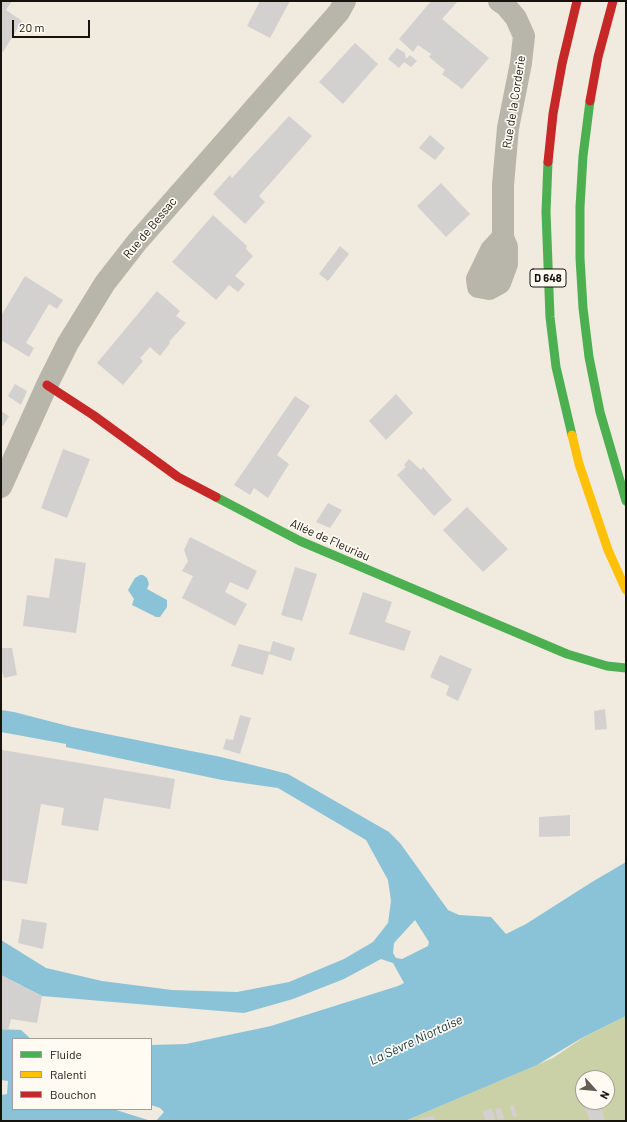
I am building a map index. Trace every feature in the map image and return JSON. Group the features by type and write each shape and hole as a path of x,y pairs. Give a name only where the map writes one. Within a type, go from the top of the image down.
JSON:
{"main road":[{"name":"D 648","path":"577,1 562,64 553,114 548,165 546,212 550,317 556,367 578,464 608,550 626,590"},
{"name":"D 648","path":"613,1 598,57 589,106 583,156 580,206 580,258 583,308 589,357 600,412 626,501"},
{"name":"Allée de Fleuriau","path":"47,385 93,415 178,476 300,541 567,654 607,666 626,668"}],"street":[{"name":"Rue de Bessac","path":"1,487 47,385 68,343 105,283 137,242 339,12 345,1"},
{"name":"Rue de la Corderie","path":"499,1 505,5 516,18 524,36 508,128 503,185 503,237"}],"green space":[{"path":"626,1016 626,1121 405,1121 553,1058 581,1039"}],"water":[{"path":"140,575 147,578 149,584 147,589 167,600 167,607 160,617 156,617 132,605 134,599 128,590 135,578"},
{"name":"La Sèvre Niortaise","path":"1,710 72,727 221,757 288,774 389,832 400,843 448,910 459,915 491,917 506,934 526,924 626,862 626,1016 580,1039 537,1065 405,1121 156,1121 164,1112 160,1108 152,1105 152,1045 186,1044 271,1026 398,986 404,983 393,963 381,959 344,979 293,999 244,1013 42,996 1,975 1,940 46,968 102,981 172,990 237,992 289,982 344,959 373,942 388,923 391,901 388,880 366,840 278,788 222,780 66,747 66,744 1,732","holes":["415,920 429,942 428,946 402,959 396,958 393,953 394,943"]},
{"path":"1,1029 21,1030 30,1038 12,1038 12,1110 116,1110 151,1121 1,1121 1,1095 7,1094 8,1081 1,1080"}],"building":[{"path":"1,1 12,1 6,10 22,21 3,52 1,50"},
{"path":"260,1 290,1 270,38 247,26"},
{"path":"431,1 458,1 442,19 489,58 462,89 442,74 445,70 429,57 431,54 418,45 413,52 399,39"},
{"path":"355,43 378,64 343,104 319,82"},
{"path":"397,48 405,53 406,59 410,55 417,61 411,67 404,62 399,68 388,59"},
{"path":"289,116 312,136 259,196 265,202 245,224 213,194 230,175 232,178"},
{"path":"430,135 445,148 435,160 419,148"},
{"path":"441,183 470,214 446,237 417,206"},
{"path":"213,215 247,246 246,249 253,256 235,276 245,284 238,292 229,285 216,300 172,262"},
{"path":"340,246 349,254 328,281 319,274"},
{"path":"25,276 63,300 57,309 49,304 26,343 34,348 29,357 1,340 1,316"},
{"path":"157,291 180,311 176,316 186,323 169,342 170,343 160,356 150,347 140,358 143,361 123,385 97,363"},
{"path":"15,384 27,391 21,405 8,396"},
{"path":"396,394 413,413 386,440 369,421"},
{"path":"295,396 310,406 277,455 289,464 268,498 254,488 250,495 234,485"},
{"path":"1,411 9,416 3,426 1,425"},
{"path":"63,449 90,459 67,518 41,508"},
{"path":"409,459 421,470 423,467 452,500 434,516 397,475 406,467 404,465"},
{"path":"328,503 342,510 330,528 316,522"},
{"path":"467,507 508,549 483,572 443,530"},
{"path":"190,537 257,571 248,590 230,582 225,592 247,604 235,626 182,598 193,576 182,571 188,561 184,550"},
{"path":"55,558 86,563 76,633 23,626 27,595 49,598"},
{"path":"295,567 317,574 302,621 281,615"},
{"path":"363,592 392,602 385,622 411,631 404,651 349,634"},
{"path":"273,641 295,648 291,661 269,654 263,675 231,666 239,644 270,652"},
{"path":"1,648 12,648 17,675 4,678 1,668"},
{"path":"440,655 472,669 458,701 446,695 449,686 430,677"},
{"path":"605,709 607,729 595,730 594,711"},
{"path":"240,715 251,718 240,754 223,749 226,739 233,740"},
{"path":"2,750 175,779 170,809 104,798 98,831 61,825 64,808 41,804 27,884 1,880"},
{"path":"570,815 570,836 539,837 539,817"},
{"path":"22,919 47,923 43,949 18,943"},
{"path":"1,975 42,996 37,1023 11,1019 8,1030 1,1029"},
{"path":"514,1105 517,1116 513,1117 510,1106"},
{"path":"492,1108 495,1120 486,1121 482,1112"},
{"path":"501,1108 504,1119 498,1120 495,1109"},
{"path":"585,1110 602,1110 605,1121 590,1121"},
{"path":"434,1116 436,1121 419,1121 421,1118"}],"traffic: fast":[{"path":"590,101 583,156 580,207 580,258 583,308 589,357 600,412 626,501"},
{"path":"548,162 546,212 550,317 556,367 572,435"},
{"path":"216,497 300,541 567,654 607,666 626,668"}],"traffic: slow":[{"path":"572,435 579,464 608,550 626,590"}],"traffic: jam":[{"path":"548,162 553,114 562,64 577,1"},
{"path":"590,101 598,57 613,1"},
{"path":"47,385 93,415 178,477 216,497"}]}
